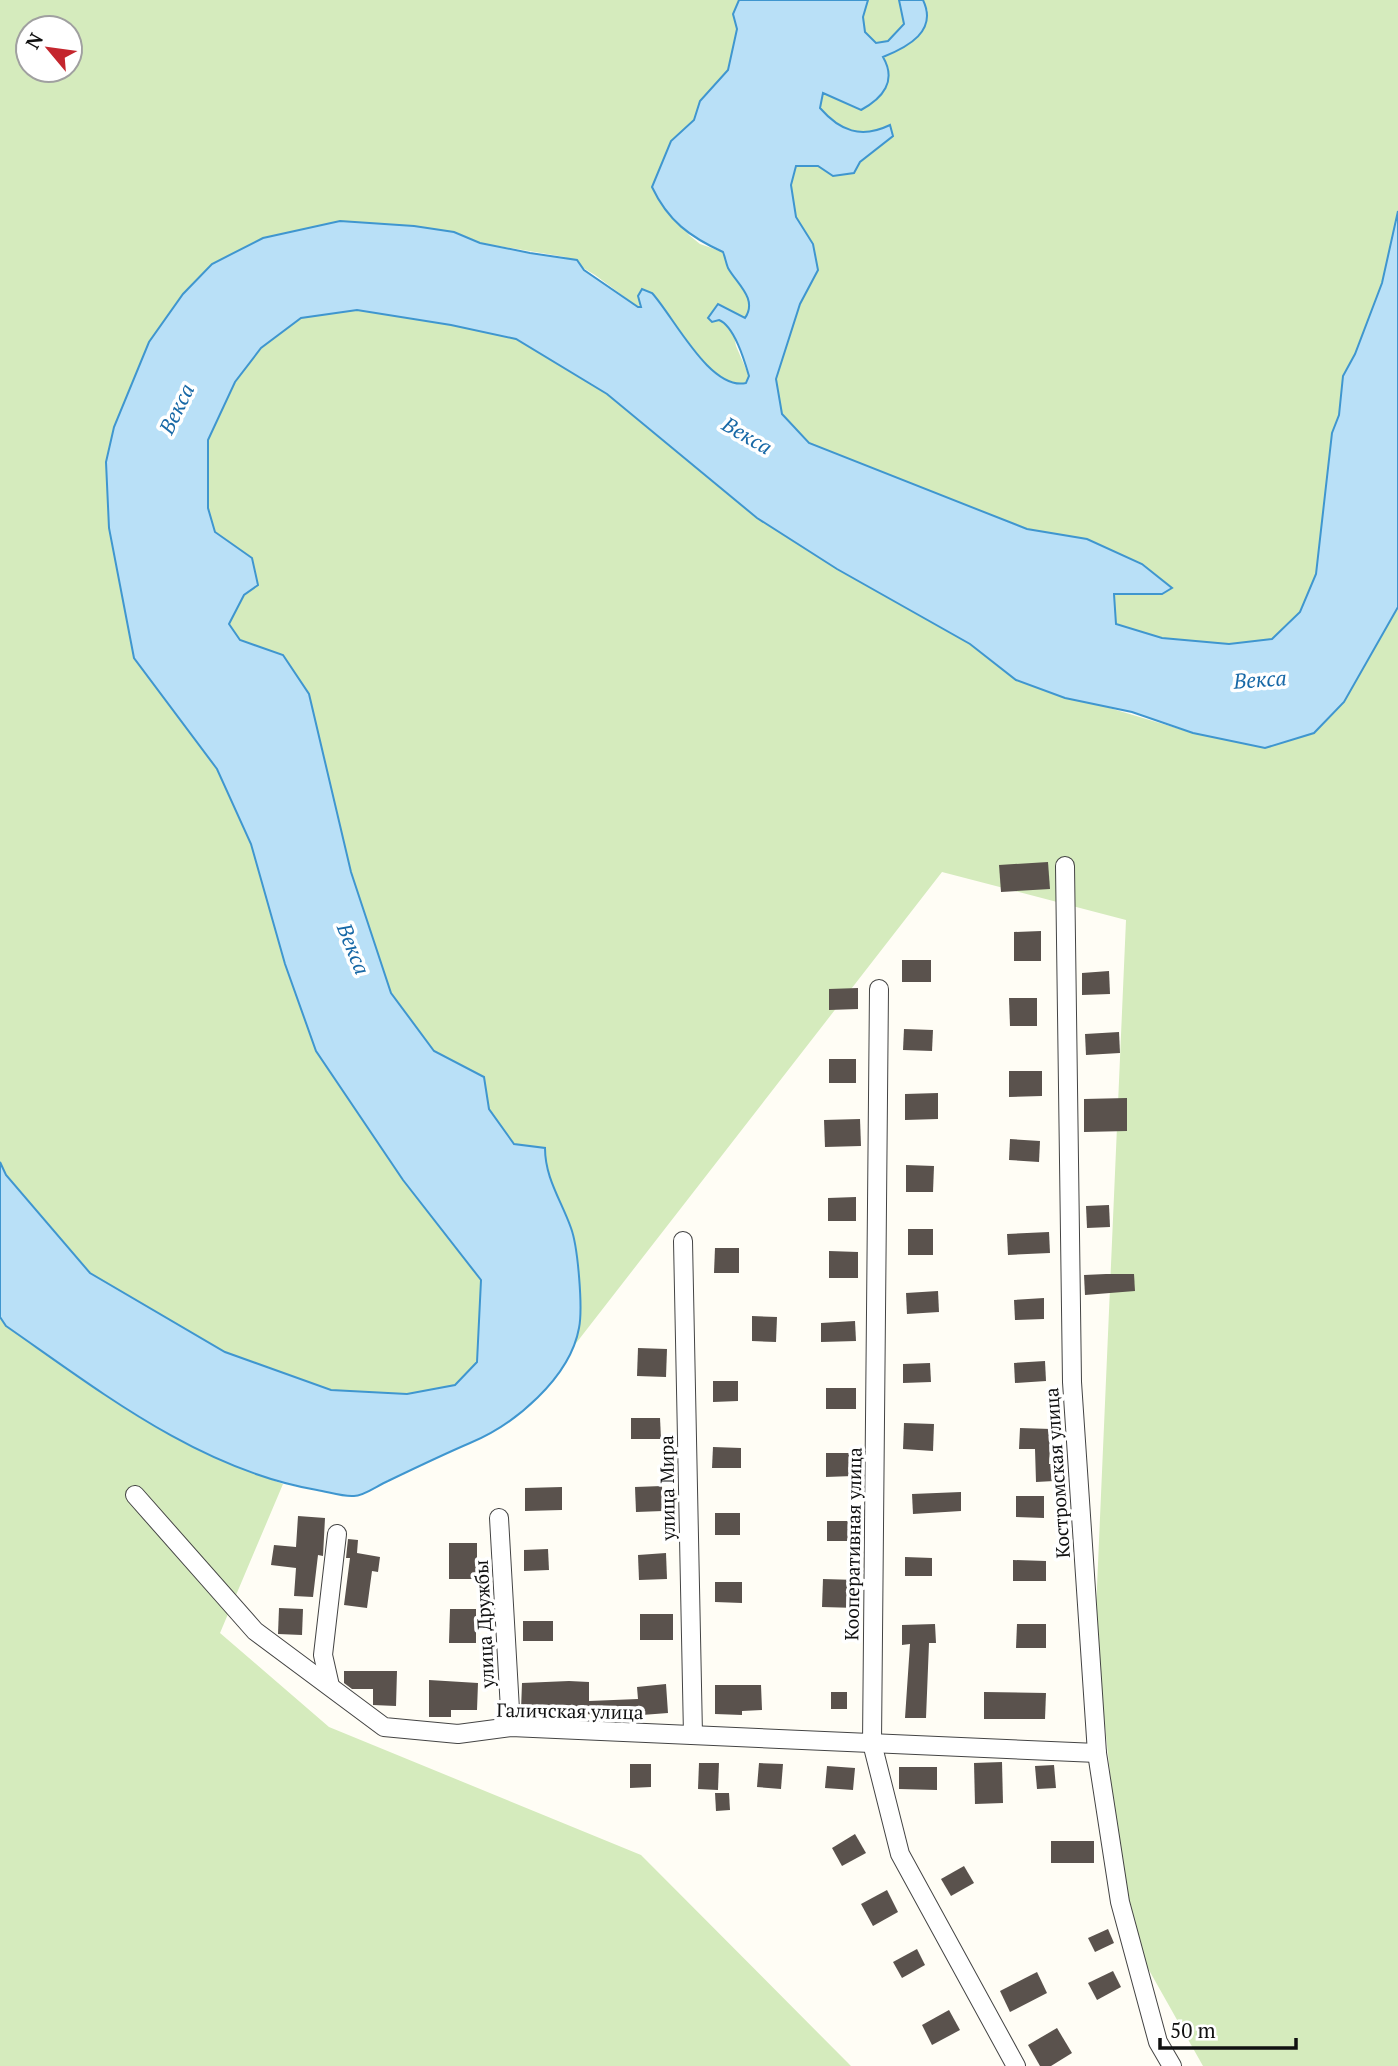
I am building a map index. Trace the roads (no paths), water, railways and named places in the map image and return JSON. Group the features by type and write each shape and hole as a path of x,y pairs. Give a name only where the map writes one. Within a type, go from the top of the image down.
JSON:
{"street":[{"name":"Костромская улица","path":"1065,866 1072,1382 1097,1753 1120,1902 1158,2042 1172,2066"},
{"name":"Кооперативная улица","path":"879,989 872,1743 900,1854 1016,2066"},
{"name":"улица Мира","path":"683,1241 693,1735"},
{"name":"Галичская улица","path":"135,1495 255,1631 384,1727 458,1734 511,1727 1097,1753"},
{"name":"улица Дружбы","path":"499,1518 511,1727"},
{"path":"330,1686 323,1655 337,1534"}],"water":[{"name":"Векса","path":"739,0 868,0 863,17 865,32 876,43 888,41 904,24 899,0 923,0 927,11 927,21 918,36 911,43 883,57 889,74 888,81 876,100 861,110 823,93 820,108 843,127 860,132 890,125 893,136 860,162 854,173 833,176 818,166 796,166 791,185 796,217 813,244 818,270 800,304 776,379 782,414 809,443 1027,529 1087,539 1142,564 1172,588 1162,594 1114,594 1116,624 1162,638 1229,644 1272,639 1300,612 1316,574 1332,433 1339,415 1343,376 1355,354 1382,283 1398,211 1398,607 1344,702 1314,733 1265,748 1193,733 1132,712 1065,698 1016,680 970,644 837,569 757,518 607,394 516,339 451,325 357,310 301,318 261,348 235,382 208,440 208,508 215,532 252,558 258,585 244,595 229,624 240,640 283,655 309,694 351,872 391,993 434,1051 484,1077 489,1109 514,1144 545,1148 551,1179 574,1237 580,1293 579,1328 574,1347 564,1365 538,1398 487,1435 358,1496 341,1495 274,1480 192,1447 153,1425 78,1377 6,1326 0,1317 0,1162 6,1175 90,1273 225,1352 331,1390 407,1394 455,1385 477,1362 481,1280 403,1180 316,1051 285,964 251,844 217,769 134,658 109,528 106,462 114,427 149,342 183,294 212,264 263,238 340,221 414,226 454,232 480,243 577,260 584,270 638,307 641,307 638,296 642,289 652,293 706,364 719,376 733,382 746,383 749,376 734,336 724,323 719,320 712,322 708,318 718,304 745,318 748,298 728,268 723,252 681,227 665,209 652,187 671,141 694,120 700,101 728,70 737,29 733,14"}]}
